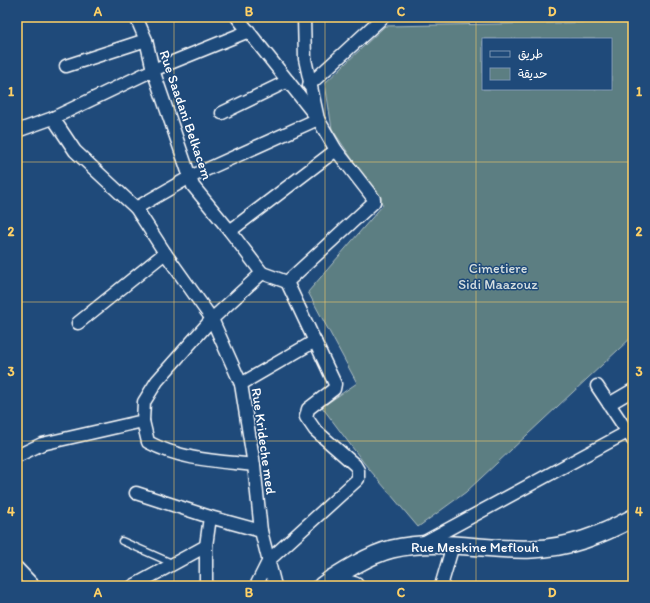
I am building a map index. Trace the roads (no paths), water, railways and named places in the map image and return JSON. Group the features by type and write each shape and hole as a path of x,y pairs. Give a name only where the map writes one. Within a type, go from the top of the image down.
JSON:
{"main road":[{"name":"Rue Meskine Meflouh","path":"327,582 360,563 391,549 418,545 533,549 566,545 588,539 633,518"},
{"path":"327,582 355,586"}],"street":[{"name":"Rue Saadani Belkacem","path":"136,17 146,40 153,70 193,186 262,273"},
{"path":"237,17 318,119 336,150 374,199 374,202 287,282"},
{"path":"304,17 305,59 309,85 318,119"},
{"path":"309,85 382,17"},
{"path":"17,131 53,118 153,70 248,31"},
{"path":"66,66 146,40"},
{"path":"222,113 288,81"},
{"name":"Rue Krideche med","path":"53,118 75,151 136,208 165,253 212,319 241,384 254,465 261,531 275,586"},
{"path":"136,208 190,177 318,119"},
{"path":"230,231 336,150"},
{"path":"78,323 165,253"},
{"path":"254,465 184,457 163,450 148,442 143,421 144,402 157,381 212,319 262,273 287,282 335,384 334,389 308,409 306,417 315,430 355,464 358,470 358,479 269,560 256,586"},
{"path":"241,384 316,341"},
{"path":"418,545 632,434 597,386"},
{"path":"609,404 633,390"},
{"path":"17,456 42,444 143,421"},
{"path":"136,493 210,517 261,531"},
{"path":"206,586 206,546 210,517"},
{"path":"133,586 206,546"},
{"path":"441,586 453,546"},
{"path":"17,568 34,586"}],"lane":[{"path":"122,541 174,564"}],"park label":[{"name":"Cimetiere Sidi Maazouz","path":"498,276"}]}
